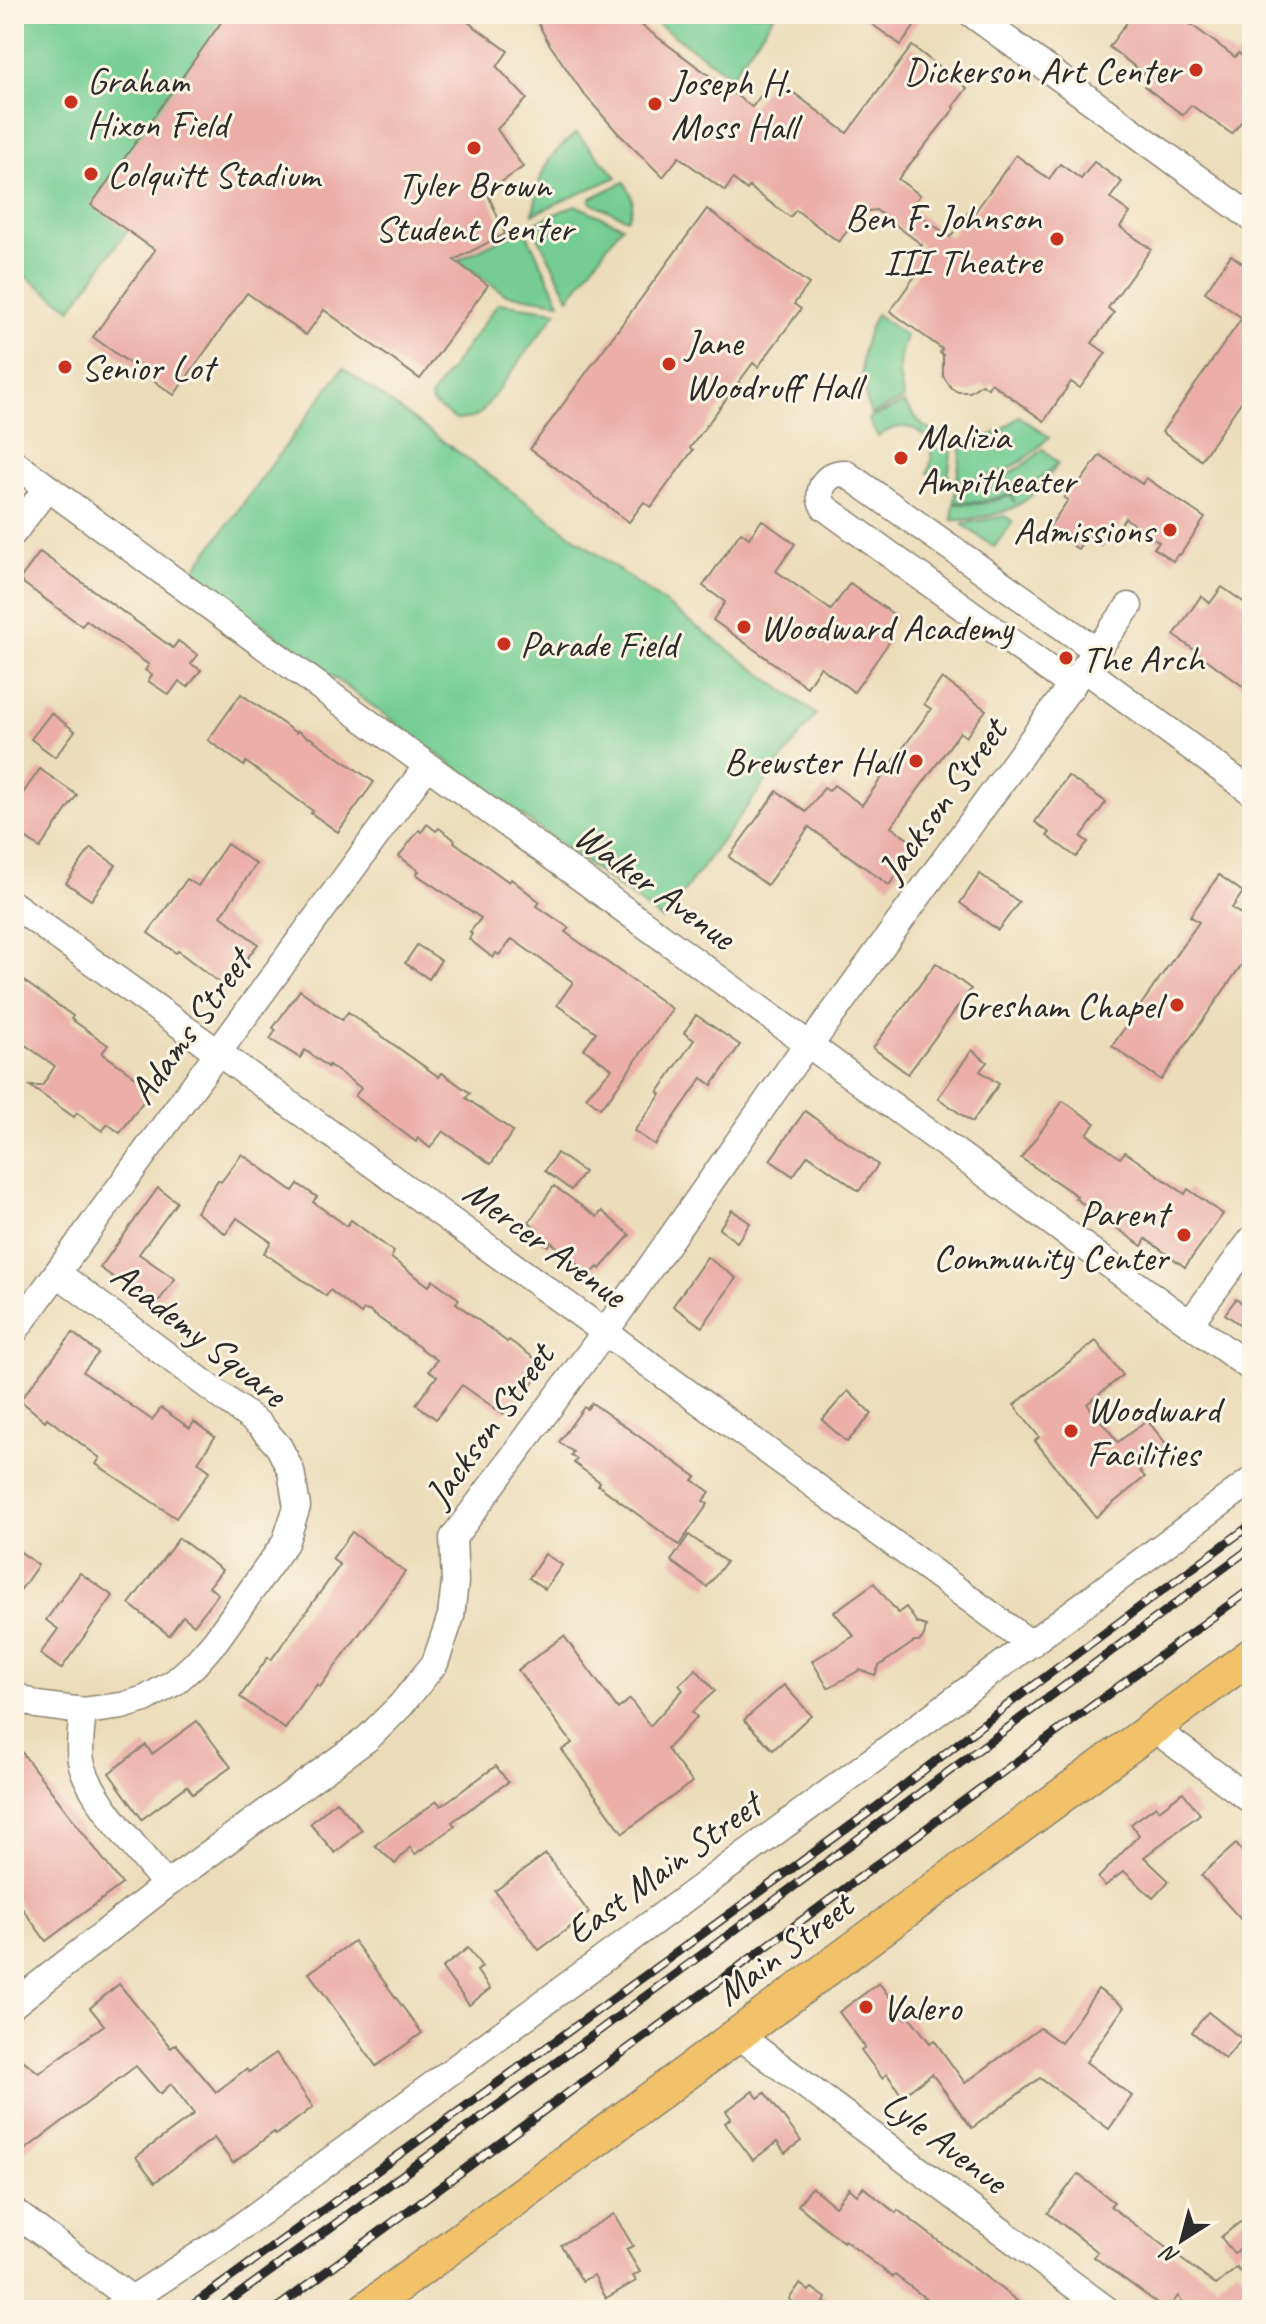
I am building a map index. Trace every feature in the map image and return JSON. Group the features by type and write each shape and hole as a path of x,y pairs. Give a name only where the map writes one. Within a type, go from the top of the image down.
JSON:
{"main road":[{"name":"Main Street","path":"365,2310 1252,1655"}],"street":[{"path":"974,15 1252,218"},
{"name":"Walker Avenue","path":"14,463 427,766 811,1041 1252,1369"},
{"path":"1085,669 824,507 820,499 824,482 835,474 845,473 1085,669 1252,792"},
{"path":"14,532 47,488"},
{"name":"Jackson Street","path":"14,2004 166,1885 368,1738 401,1705 435,1663 451,1616 455,1582 453,1538 1129,606"},
{"name":"Adams Street","path":"14,1332 427,766"},
{"name":"Mercer Avenue","path":"14,905 1031,1644"},
{"path":"1190,1323 1252,1239"},
{"name":"Academy Square","path":"14,1695 37,1705 83,1711 122,1706 145,1699 175,1682 216,1640 285,1543 297,1507 291,1471 279,1447 260,1425 57,1273"},
{"name":"East Main Street","path":"124,2305 224,2239 1252,1480"},
{"path":"83,1711 80,1758 86,1779 166,1885"},
{"path":"1153,1728 1252,1801"},
{"name":"Lyle Avenue","path":"738,2035 1107,2310"},
{"path":"14,2212 124,2305"}],"green space":[{"name":"Colquitt Stadium","path":"14,14 281,14 71,309 14,268"},
{"path":"644,14 775,14 731,76"},
{"path":"576,133 617,177 533,214 544,168 555,152"},
{"path":"624,182 632,200 627,219 590,202 591,198"},
{"path":"575,205 622,226 569,298 532,224"},
{"path":"524,228 560,302 505,294 458,260"},
{"path":"498,303 557,311 481,413 456,420 432,403 431,396"},
{"path":"876,314 906,336 899,367 904,399 871,415 862,363 866,339"},
{"name":"Parade Field","path":"343,368 816,714 663,920 192,573"},
{"path":"904,403 924,427 953,438 948,478 928,473 930,449 920,432 900,427 878,437 868,419"},
{"path":"1019,416 1049,437 1029,456 1008,469 985,477 957,479 962,442 993,434"},
{"path":"1043,449 1058,463 1036,482 1058,464 1033,494 1004,512 952,520 954,504 980,504 1011,496 1015,503 1012,494 979,502 954,502 957,483 994,480 1023,465"},
{"path":"1005,516 1013,522 994,547 962,524"}],"building":[{"path":"227,14 474,14 468,22 508,51 497,67 527,99 497,129 523,167 487,192 505,234 454,260 488,285 420,379 324,310 306,335 247,293 174,395 93,337 155,250 91,205"},
{"path":"533,14 626,14 752,107 774,78 847,133 912,46 967,88 955,108 898,179 920,195 910,208 950,237 970,209 975,212 1016,155 1049,179 1060,164 1081,179 1094,162 1122,182 1110,198 1130,213 1120,227 1151,249 1108,308 1114,313 1092,343 1106,353 1080,388 1071,382 1044,421 991,383 988,388 982,384 970,392 958,392 951,388 943,376 942,349 890,311 918,272 908,265 922,245 876,210 861,212 839,242 796,210 790,217 733,179 725,191 679,157 663,177 583,93"},
{"path":"858,14 908,14 918,21 901,45"},
{"name":"Dickerson Art Center","path":"1133,14 1177,14 1235,57 1238,53 1252,63 1252,107 1232,134 1191,105 1183,115 1144,86 1150,78 1109,47"},
{"name":"Jane Woodruff Hall","path":"707,209 809,284 794,304 801,309 758,367 753,363 651,507 644,502 629,522 530,449"},
{"path":"1231,255 1252,270 1252,386 1201,460 1162,432 1242,318 1205,292"},
{"path":"1100,455 1142,484 1146,478 1205,518 1173,561 1154,548 1159,542 1125,518 1115,533 1110,530 1100,545 1087,535 1078,549 1048,529 1068,500 1064,498 1075,482 1079,484"},
{"path":"762,520 795,544 776,571 831,610 850,583 897,617 884,636 890,641 854,692 820,667 807,687 713,620 725,602 703,586 741,532 749,538"},
{"path":"40,552 173,648 178,641 198,655 191,664 201,670 188,687 179,681 169,695 148,681 152,675 145,670 149,665 86,620 82,626 19,580"},
{"path":"1222,587 1252,608 1252,693 1174,635 1201,596 1210,603"},
{"name":"Brewster Hall","path":"942,678 986,710 966,737 960,732 891,827 918,846 889,885 809,827 767,885 729,857 777,791 806,812 824,788 829,791 834,785 862,805 931,709 924,704"},
{"path":"241,694 374,782 338,832 246,762 244,766 208,740"},
{"path":"51,713 75,731 55,757 31,739"},
{"path":"40,769 77,795 40,848 14,830 14,806"},
{"path":"1068,776 1106,802 1081,837 1088,842 1076,857 1047,836 1050,833 1035,822"},
{"path":"427,824 436,831 439,828 509,882 511,879 540,902 537,906 569,928 565,932 672,1009 600,1108 586,1097 612,1069 584,1049 596,1032 557,1005 573,982 512,939 493,958 469,939 470,932 481,918 416,874 419,871 399,856"},
{"path":"227,844 256,864 221,916 258,944 225,987 178,951 176,953 148,933 187,879 198,886"},
{"path":"91,848 116,865 91,900 66,883"},
{"path":"980,874 1019,902 998,930 960,903"},
{"name":"Gresham Chapel","path":"1219,875 1243,892 1232,908 1252,922 1252,950 1161,1080 1112,1046 1199,922 1190,916"},
{"path":"417,945 441,960 429,979 405,963"},
{"path":"936,963 971,989 908,1074 873,1048"},
{"path":"14,974 108,1045 102,1053 150,1087 147,1096 120,1133 108,1124 102,1131 77,1113 74,1117 30,1086 42,1086 55,1066 14,1037"},
{"path":"300,990 342,1020 348,1012 439,1077 442,1073 470,1093 466,1098 513,1131 491,1164 443,1131 430,1148 418,1138 416,1142 355,1096 361,1088 329,1065 305,1050 300,1058 270,1039 276,1030 273,1028"},
{"path":"696,1015 740,1045 712,1085 702,1078 655,1145 634,1131 694,1040 684,1033"},
{"path":"972,1050 987,1062 980,1071 999,1084 972,1122 938,1098"},
{"path":"1063,1101 1095,1123 1087,1134 1120,1158 1125,1152 1185,1194 1188,1189 1223,1214 1185,1267 1146,1239 1142,1246 1021,1158"},
{"path":"805,1111 878,1165 859,1191 808,1155 793,1176 770,1160"},
{"path":"557,1153 584,1172 571,1190 545,1171"},
{"path":"242,1154 293,1191 298,1184 317,1197 313,1202 347,1226 351,1220 394,1252 391,1258 429,1286 433,1280 459,1299 456,1303 545,1366 513,1410 509,1407 503,1414 462,1385 436,1419 416,1404 437,1376 429,1371 437,1360 369,1311 364,1310 361,1314 330,1290 326,1296 264,1253 271,1242 237,1218 226,1234 196,1212 218,1180 221,1182"},
{"path":"554,1186 597,1217 602,1211 630,1235 600,1269 598,1267 590,1275 551,1242 548,1246 533,1236 538,1229 529,1222"},
{"path":"158,1188 177,1202 139,1254 175,1279 155,1306 100,1268"},
{"path":"732,1210 750,1223 737,1242 719,1229"},
{"path":"707,1257 736,1278 702,1327 673,1306"},
{"path":"1236,1299 1252,1311 1252,1333 1225,1314"},
{"path":"73,1333 98,1353 83,1372 152,1420 161,1408 190,1428 194,1422 215,1437 198,1462 210,1471 176,1518 96,1464 100,1458 20,1400"},
{"name":"Woodward Facilities","path":"1096,1341 1123,1375 1087,1404 1118,1442 1147,1420 1168,1446 1139,1470 1145,1477 1096,1517 1035,1441 1039,1437 1014,1405"},
{"path":"848,1391 872,1414 847,1442 822,1420"},
{"path":"592,1403 696,1477 693,1480 710,1492 703,1501 708,1504 679,1545 598,1485 600,1482 574,1463 577,1459 571,1455 573,1452 559,1442 584,1407 587,1409"},
{"path":"352,1532 405,1572 285,1729 240,1697 340,1565 332,1559"},
{"path":"689,1535 726,1562 707,1587 671,1561"},
{"path":"179,1538 222,1570 209,1587 218,1594 194,1625 183,1616 169,1635 129,1604"},
{"path":"14,1547 38,1565 14,1599"},
{"path":"545,1554 562,1565 545,1589 529,1578"},
{"path":"80,1573 113,1596 61,1669 40,1654 58,1629 46,1620"},
{"path":"874,1583 898,1613 906,1607 917,1623 926,1626 924,1636 879,1666 875,1675 860,1670 828,1688 812,1661 854,1636 834,1612"},
{"path":"564,1636 618,1709 630,1699 650,1726 683,1690 679,1685 696,1669 715,1691 692,1712 697,1717 667,1749 692,1782 623,1833 562,1750 572,1743 518,1670"},
{"path":"784,1685 811,1715 773,1750 744,1720"},
{"path":"197,1721 231,1767 193,1794 187,1786 142,1819 109,1773 146,1745 152,1754"},
{"path":"14,1742 122,1884 46,1941 14,1897"},
{"path":"496,1766 508,1782 452,1822 455,1826 415,1854 410,1847 395,1864 375,1845 437,1801 441,1806"},
{"path":"1183,1792 1200,1814 1144,1857 1169,1881 1153,1898 1124,1871 1105,1886 1098,1878 1139,1835 1131,1824 1156,1806 1159,1810"},
{"path":"336,1801 362,1830 335,1853 310,1824"},
{"path":"1236,1844 1252,1863 1252,1932 1201,1875"},
{"path":"546,1854 589,1913 539,1950 495,1891"},
{"path":"354,1941 422,2033 376,2066 309,1973"},
{"path":"468,1948 482,1967 477,1971 490,1989 469,2005 442,1968"},
{"path":"879,1983 906,2019 909,2016 930,2043 934,2040 965,2083 1040,2028 1061,2043 1098,1989 1124,2007 1086,2062 1132,2096 1109,2129 1040,2078 972,2128 932,2074 902,2096 887,2074 882,2078 861,2050 865,2047 839,2012"},
{"path":"119,1984 171,2048 176,2044 216,2092 246,2069 249,2072 276,2053 313,2107 233,2163 214,2138 155,2182 136,2157 194,2114 171,2084 160,2094 136,2066 14,2158 14,2053 39,2073 104,2025 90,2008"},
{"path":"1208,2012 1242,2039 1225,2059 1192,2032"},
{"path":"753,2091 758,2098 765,2093 801,2141 785,2153 777,2142 753,2160 725,2123 731,2118 726,2111"},
{"path":"1078,2174 1114,2202 1110,2206 1216,2285 1237,2268 1249,2283 1245,2287 1252,2296 1252,2310 1189,2310 1178,2296 1164,2308 1094,2257 1098,2252 1048,2213"},
{"path":"812,2187 835,2206 849,2188 857,2195 863,2187 1029,2310 941,2310 895,2275 893,2277 843,2242 798,2205"},
{"path":"614,2214 633,2246 626,2249 640,2272 633,2276 636,2281 606,2298 594,2275 582,2281 561,2245"},
{"path":"1244,2219 1252,2228 1252,2239 1234,2254 1221,2237"},
{"path":"800,2284 826,2298 824,2302 835,2310 795,2310 798,2306 789,2299"}],"railway":[{"path":"186,2310 875,1808 1010,1703 1252,1524"},
{"path":"217,2310 1252,1547"},
{"path":"274,2310 1252,1588"}],"place":[{"name":"Dickerson Art Center","path":"1196,70"},
{"name":"Graham Hixon Field","path":"71,102"},
{"name":"Joseph H. Moss Hall","path":"655,104"},
{"name":"Tyler Brown Student Center","path":"474,148"},
{"name":"Colquitt Stadium","path":"91,174"},
{"name":"Ben F. Johnson III Theatre","path":"1057,239"},
{"name":"Jane Woodruff Hall","path":"669,364"},
{"name":"Senior Lot","path":"65,367"},
{"name":"Malizia Ampitheater","path":"901,458"},
{"name":"Admissions","path":"1170,530"},
{"name":"Woodward Academy","path":"744,627"},
{"name":"Parade Field","path":"504,644"},
{"name":"The Arch","path":"1066,658"},
{"name":"Brewster Hall","path":"916,761"},
{"name":"Gresham Chapel","path":"1177,1005"},
{"name":"Parent Community Center","path":"1184,1235"},
{"name":"Woodward Facilities","path":"1071,1431"},
{"name":"Valero","path":"866,2007"}]}
